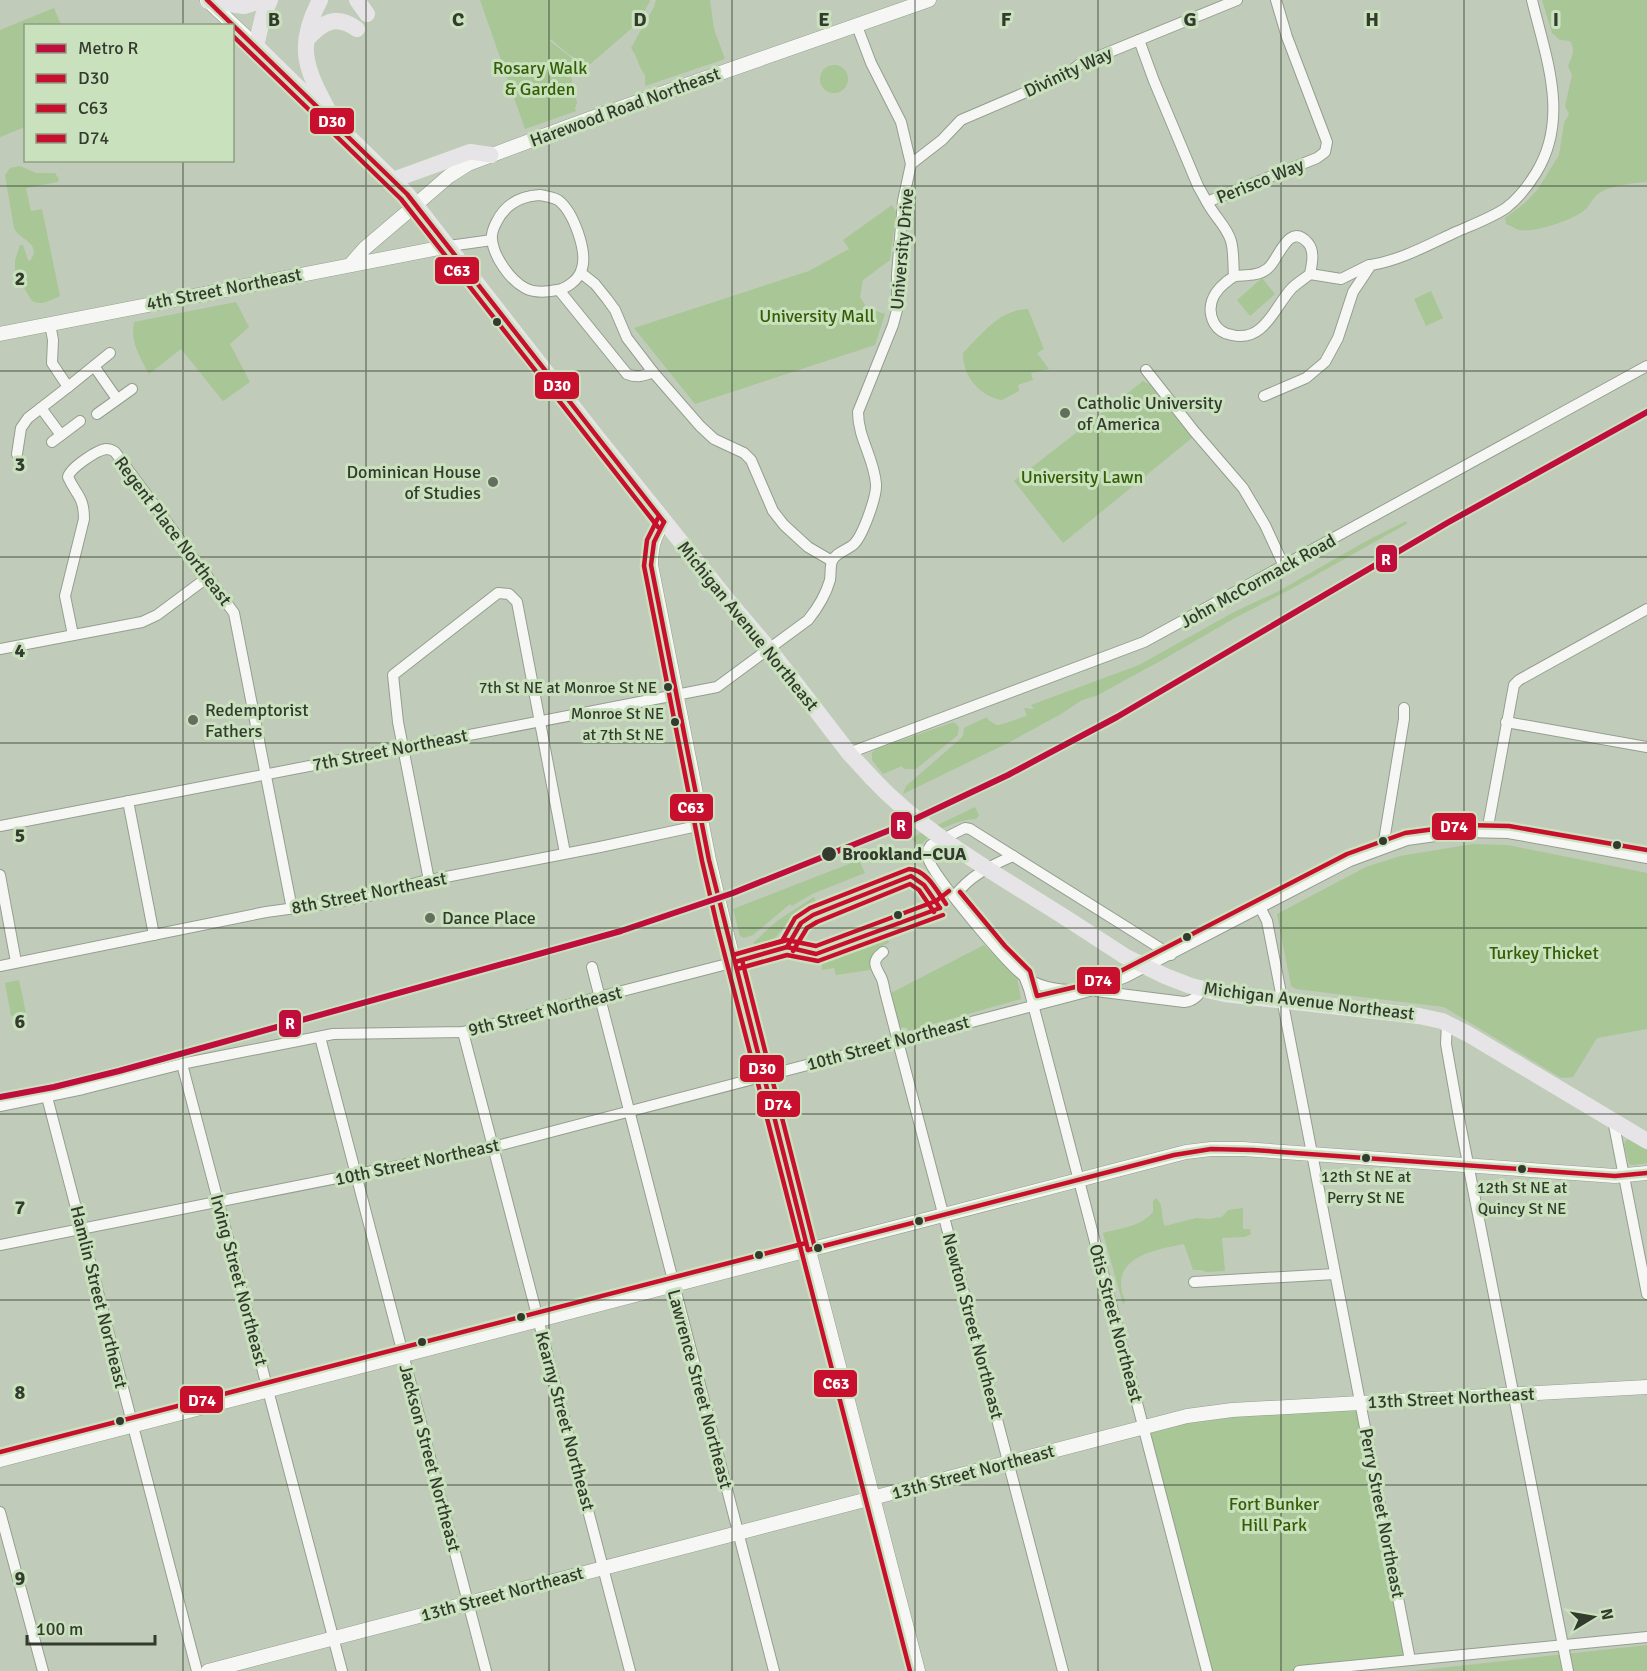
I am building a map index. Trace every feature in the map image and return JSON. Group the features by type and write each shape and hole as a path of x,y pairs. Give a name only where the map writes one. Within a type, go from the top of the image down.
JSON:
{"main road":[{"path":"208,0 244,6 264,0"},
{"path":"256,46 263,16 270,0"},
{"path":"320,0 310,23 306,58 310,76 335,123"},
{"path":"357,0 367,14"},
{"path":"307,39 321,26 335,21 346,22 357,29"},
{"name":"Michigan Avenue Northeast","path":"256,46 407,194 664,522 769,649 849,753 887,795 932,832 1126,957 1181,983 1225,994 1419,1016 1447,1023 1647,1141"},
{"path":"393,180 470,152 491,154"}],"street":[{"name":"Michigan Avenue Northeast","path":"208,0 233,24"},
{"name":"Harewood Road Northeast","path":"351,264 365,248 456,171 491,154 929,0"},
{"name":"Divinity Way","path":"911,164 942,140 961,120 1066,75 1080,64 1237,0"},
{"name":"Perisco Way","path":"1139,40 1198,186 1208,202 1317,158 1325,152 1327,142 1287,37 1276,0"},
{"path":"1310,274 1341,279 1371,264 1392,261 1504,209 1527,188 1546,154 1553,133 1555,112 1553,88 1532,0"},
{"name":"Michigan Avenue Northeast","path":"234,25 256,46"},
{"name":"University Drive","path":"832,561 853,546 858,539 877,487 875,474 858,426 858,412 897,310 897,275 903,201 911,164 901,122 871,63 857,26"},
{"path":"528,196 551,197 558,200 571,216 582,246 581,273 567,287 559,290 535,291 520,285 509,274 492,240 495,224 507,206 528,196"},
{"path":"1208,202 1213,214 1228,233 1234,276"},
{"path":"1296,237 1304,239 1310,245 1312,258 1310,274 1293,288 1267,323 1256,333 1243,337 1219,330 1211,316 1212,300 1216,291 1234,276 1252,275 1269,268 1277,259 1285,242 1296,237"},
{"path":"448,246 492,240"},
{"name":"4th Street Northeast","path":"0,334 448,246"},
{"path":"1264,396 1306,378 1325,363 1338,338 1353,292 1371,264"},
{"path":"581,273 595,284 615,310 627,338 653,372 714,439 744,453 751,460 772,511 784,525 808,548 832,561 830,581 818,607 808,620 769,649"},
{"path":"559,290 627,374 633,377 653,372"},
{"path":"50,324 53,340 52,363 68,387"},
{"path":"17,454 21,428 28,418 110,353"},
{"path":"94,366 117,399"},
{"name":"John McCormack Road","path":"849,753 1144,642 1647,366"},
{"path":"1146,370 1194,431 1244,488 1265,525 1284,566"},
{"path":"97,414 132,389"},
{"path":"41,408 56,439 80,421"},
{"name":"Regent Place Northeast","path":"73,635 65,596 84,519 84,508 82,498 68,477 70,471 103,449 110,449 115,452 234,614 266,774"},
{"path":"664,522 655,535 651,549 651,565 709,860 723,923 918,1671"},
{"path":"0,649 142,622 157,615 208,577"},
{"path":"429,880 403,747 393,675 498,593 509,594 517,602 565,853"},
{"path":"1487,832 1512,689 1516,682 1647,609"},
{"name":"7th Street Northeast","path":"0,826 717,687 769,649"},
{"path":"1383,847 1404,708"},
{"path":"1506,722 1647,747"},
{"path":"266,774 292,909"},
{"path":"128,801 154,935"},
{"name":"8th Street Northeast","path":"0,966 266,912 387,892 429,880 702,825"},
{"path":"1171,955 970,829 965,828 930,844 927,856 929,862 954,897 999,951 1024,976 1056,989 1184,1002 1191,1001 1202,989"},
{"name":"10th Street Northeast","path":"0,1245 493,1147 1090,991 1171,955 1343,864 1383,847 1428,836 1487,832 1515,834 1647,858"},
{"path":"954,897 962,886 976,874 1013,856"},
{"path":"0,875 16,962"},
{"name":"Perry Street Northeast","path":"1260,908 1267,921 1283,1001 1410,1660"},
{"name":"Newton Street Northeast","path":"883,952 874,962 875,971 881,977 1063,1671"},
{"name":"9th Street Northeast","path":"0,1106 182,1064 320,1037 347,1033 463,1032 735,962"},
{"name":"Lawrence Street Northeast","path":"592,968 774,1671"},
{"name":"Otis Street Northeast","path":"1024,976 1207,1671"},
{"path":"1447,1023 1446,1044 1568,1671"},
{"name":"Kearny Street Northeast","path":"463,1032 630,1671"},
{"name":"Jackson Street Northeast","path":"320,1037 486,1671"},
{"name":"Irving Street Northeast","path":"182,1064 342,1671"},
{"name":"Hamlin Street Northeast","path":"47,1097 197,1671"},
{"path":"1613,1120 1647,1294"},
{"path":"0,1461 1198,1150 1233,1149 1623,1176 1647,1173"},
{"path":"1194,1282 1335,1274"},
{"name":"13th Street Northeast","path":"208,1671 1143,1427 1209,1412 1647,1387"},
{"path":"0,1512 43,1671"},
{"path":"1299,1671 1647,1637"}],"green space":[{"name":"Rosary Walk & Garden","path":"480,0 650,1 638,23 588,66 568,54 552,40 547,41 573,59 570,71 577,103 576,111 525,129"},
{"path":"656,0 710,0 714,29 725,59 645,86 645,75 631,48"},
{"path":"1542,0 1647,0 1647,182 1623,185 1599,193 1586,209 1563,221 1544,228 1519,230 1506,224 1505,218 1525,203 1538,189 1559,155 1564,123 1569,114 1565,106 1572,75 1568,66 1573,48 1570,41 1560,40 1552,33"},
{"path":"54,8 61,24 24,24 24,127 0,137 0,30"},
{"path":"834,65 844,69 848,79 844,89 834,93 824,89 820,79 824,69"},
{"path":"20,166 36,173 55,173 59,179 58,182 26,188 31,211 42,209 60,296 43,303 32,301 15,273 15,260 20,245 23,245 30,261 34,250 14,228 5,175 10,168"},
{"name":"University Mall","path":"892,205 896,212 890,260 863,280 860,297 867,308 885,314 875,345 695,404 634,328 809,271 849,249 843,240"},
{"path":"1262,278 1275,294 1250,316 1237,300"},
{"path":"1431,291 1443,318 1426,326 1414,299"},
{"path":"236,302 249,327 230,344 250,382 223,401 181,349 149,374 135,343 134,322"},
{"path":"1028,309 1044,349 1037,353 1049,369 1031,373 1033,380 1018,385 1019,391 1002,400 994,398 980,390 969,377 963,361 963,353 1000,318 1018,310"},
{"name":"University Lawn","path":"1143,381 1149,384 1192,438 1063,543 1014,481"},
{"path":"1406,521 1407,524 1096,696 1082,700 1008,743 903,794 906,786 963,736 964,728 987,717 997,725 1027,716 1024,708 1034,709 1031,705 1139,665"},
{"path":"954,722 959,727 958,735 916,769 904,769 902,766 883,774 872,760 872,753 876,749"},
{"path":"975,807 979,815 976,819 945,827 920,847 911,838"},
{"name":"Turkey Thicket","path":"1473,844 1508,845 1647,873 1647,1029 1597,1038 1573,1077 1561,1078 1444,1007 1296,989 1291,986 1277,914 1366,867 1400,856"},
{"path":"859,860 865,873 812,894 792,906 790,904 753,935 744,938 740,936 733,909"},
{"path":"814,897 816,902 797,911 775,938 757,945 753,943 777,921"},
{"path":"888,939 889,943 874,952 870,970 836,975 834,968 822,970 822,961 850,950 858,951"},
{"path":"984,945 1017,977 1021,999 908,1031 907,1028 898,1027 891,993"},
{"path":"19,980 26,1013 11,1016 5,983"},
{"path":"1626,1140 1647,1150 1647,1163 1629,1164 1624,1144"},
{"path":"1156,1198 1160,1204 1165,1226 1196,1218 1222,1217 1228,1210 1243,1208 1243,1229 1250,1229 1251,1234 1245,1237 1222,1238 1225,1271 1193,1270 1184,1244 1159,1249 1136,1259 1122,1275 1121,1286 1125,1301 1123,1304 1103,1233 1142,1221 1153,1212 1153,1201"},
{"name":"Fort Bunker Hill Park","path":"1360,1403 1410,1660 1298,1671 1207,1671 1143,1427 1180,1418"},
{"path":"1647,1645 1647,1671 1412,1671"}],"metro line":[{"name":"R","path":"0,1097 119,1071 621,931 733,893 900,826 1008,775 1117,717 1447,523 1647,412"}],"transit line":[{"name":"D30","path":"207,0 232,24"},
{"name":"D30","path":"234,26 407,194 664,522"},
{"name":"C63","path":"234,37 401,199 658,527"},
{"name":"C63","path":"658,518 647,540 644,566 702,861 910,1671"},
{"name":"D30","path":"664,522 654,542 651,565 709,860 808,1250"},
{"name":"D74","path":"960,892 1005,946 1030,971 1037,996 1088,984 1113,975 1347,854 1405,833 1464,825 1509,826 1647,850"},
{"name":"D74","path":"733,955 782,941 795,918 810,908 909,869 926,877 946,904"},
{"name":"D30","path":"787,947 801,923 813,915 911,876 924,885 940,908"},
{"name":"C63","path":"793,951 807,928 817,922 910,884 919,890 934,912"},
{"name":"D74","path":"762,947 787,940 816,946 936,901 949,891"},
{"name":"D30","path":"735,962 787,947 816,954 940,908"},
{"name":"C63","path":"737,969 787,955 818,961 943,915"},
{"name":"D74","path":"742,960 815,1248"},
{"name":"D30","path":"808,1250 1174,1155 1211,1149 1253,1150 1615,1176 1647,1173"},
{"name":"D74","path":"0,1452 806,1243"}],"place":[{"name":"Catholic University of America","path":"1065,413"},
{"name":"Dominican House of Studies","path":"493,482"},
{"name":"7th St NE at Monroe St NE","path":"668,687"},
{"name":"Redemptorist Fathers","path":"193,720"},
{"name":"Monroe St NE at 7th St NE","path":"675,722"},
{"name":"Brookland–CUA","path":"829,854"},
{"name":"Dance Place","path":"430,918"},
{"name":"12th St NE at Perry St NE","path":"1366,1158"},
{"name":"12th St NE at Quincy St NE","path":"1522,1169"}]}
